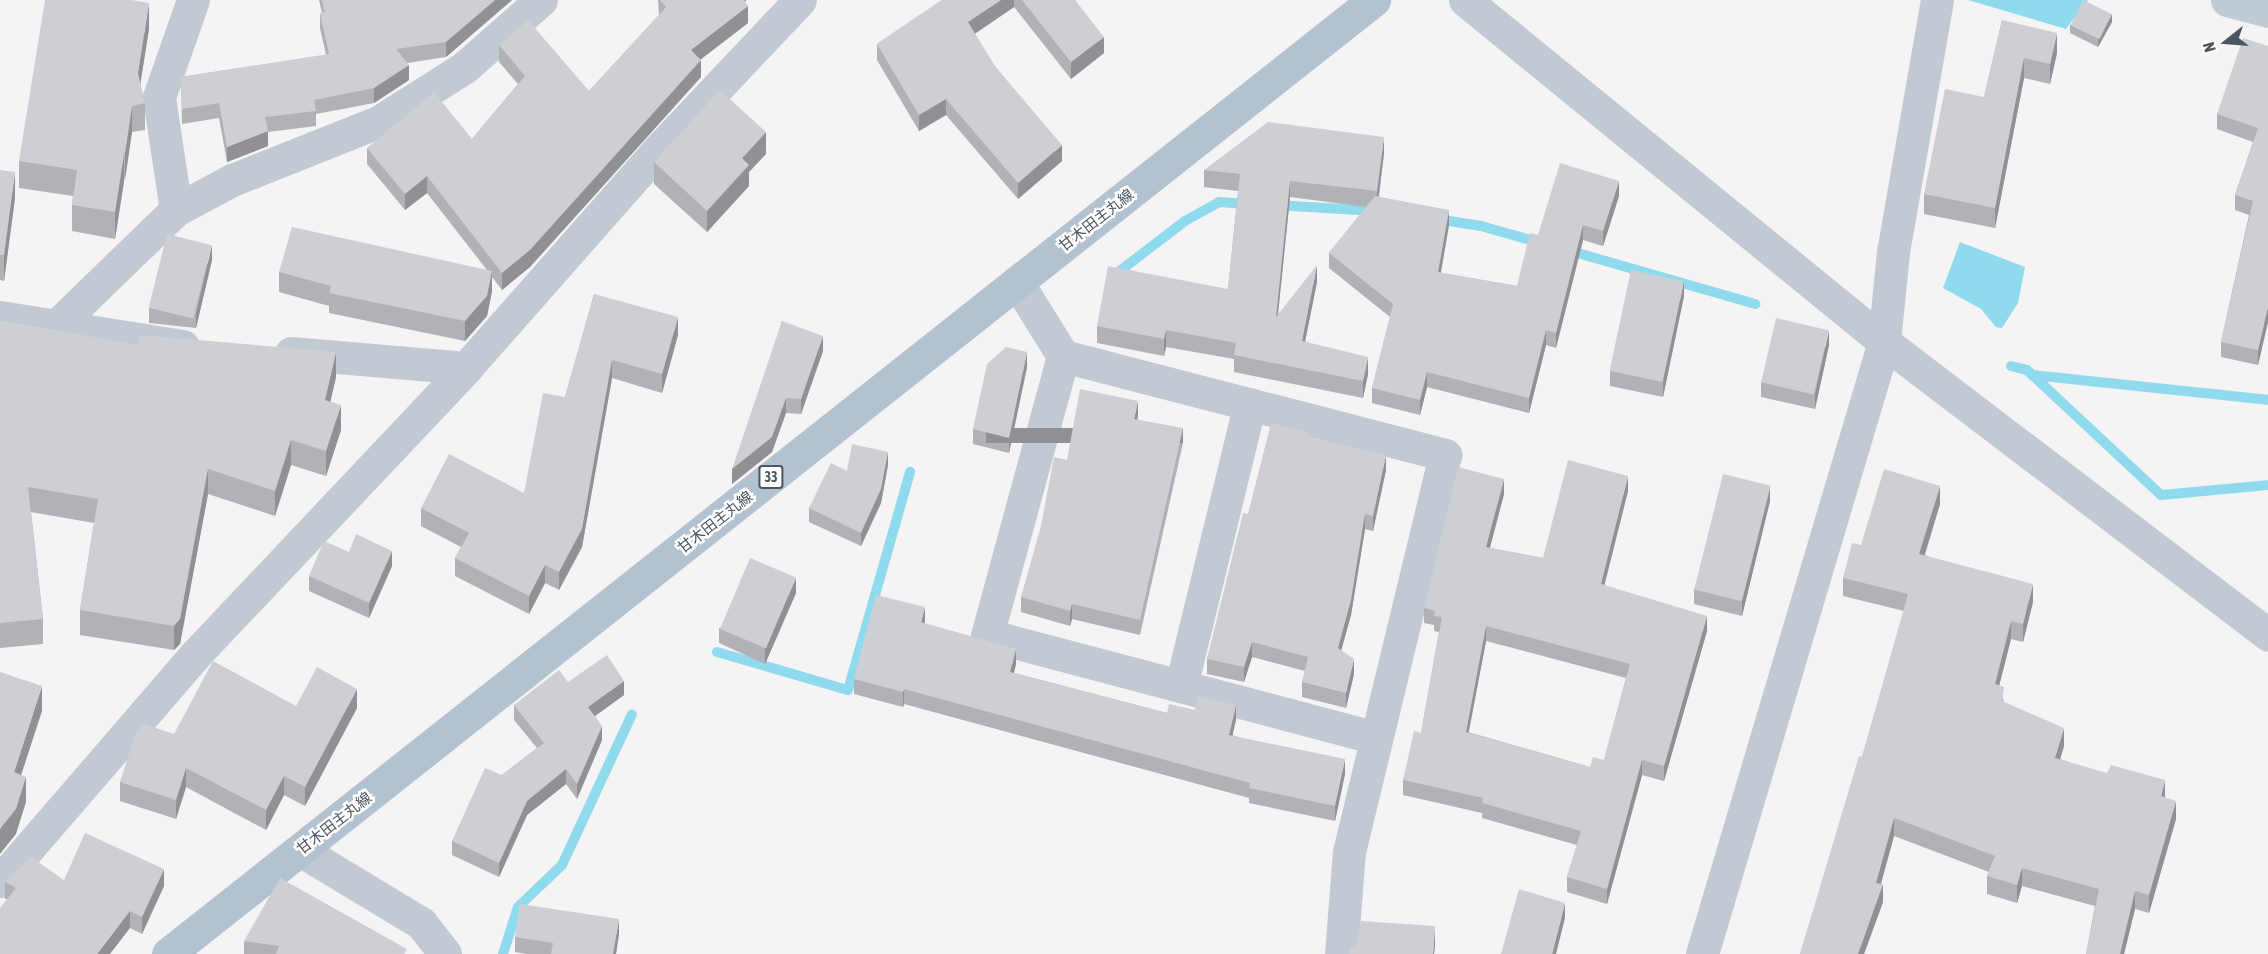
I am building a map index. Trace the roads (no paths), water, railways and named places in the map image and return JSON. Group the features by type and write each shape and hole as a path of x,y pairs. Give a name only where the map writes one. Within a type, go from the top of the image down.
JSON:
{"main road":[{"name":"甘木田主丸線","path":"168,954 1374,0"}],"street":[{"path":"176,210 159,97 193,0"},
{"path":"53,329 176,210 232,180 380,121 465,67 541,0"},
{"path":"0,881 196,654 466,368 659,149 800,0"},
{"path":"1465,0 1884,342 2268,634"},
{"path":"1702,954 1884,342 1893,252 1937,0"},
{"path":"1017,282 1063,356 1445,455 1349,851 1341,954"},
{"path":"0,318 53,329 213,348"},
{"path":"260,351 466,368"},
{"path":"1063,356 987,635 1376,738"},
{"path":"1181,686 1250,404"},
{"path":"300,850 421,923 445,954"}],"water":[{"path":"1968,0 2088,0 2066,29"},
{"path":"1960,242 2025,267 2018,303 2002,328 1996,327 1981,309 1943,288"}],"waterway":[{"path":"1117,273 1185,221 1219,202 1250,204"},
{"path":"1275,205 1376,211"},
{"path":"1436,219 1481,226 1541,243"},
{"path":"1567,250 1755,304"},
{"path":"2011,366 2027,370 2161,495 2268,485"},
{"path":"2032,375 2268,400"},
{"path":"717,652 848,690 910,472"},
{"path":"503,954 518,907 562,865 632,714"}]}
